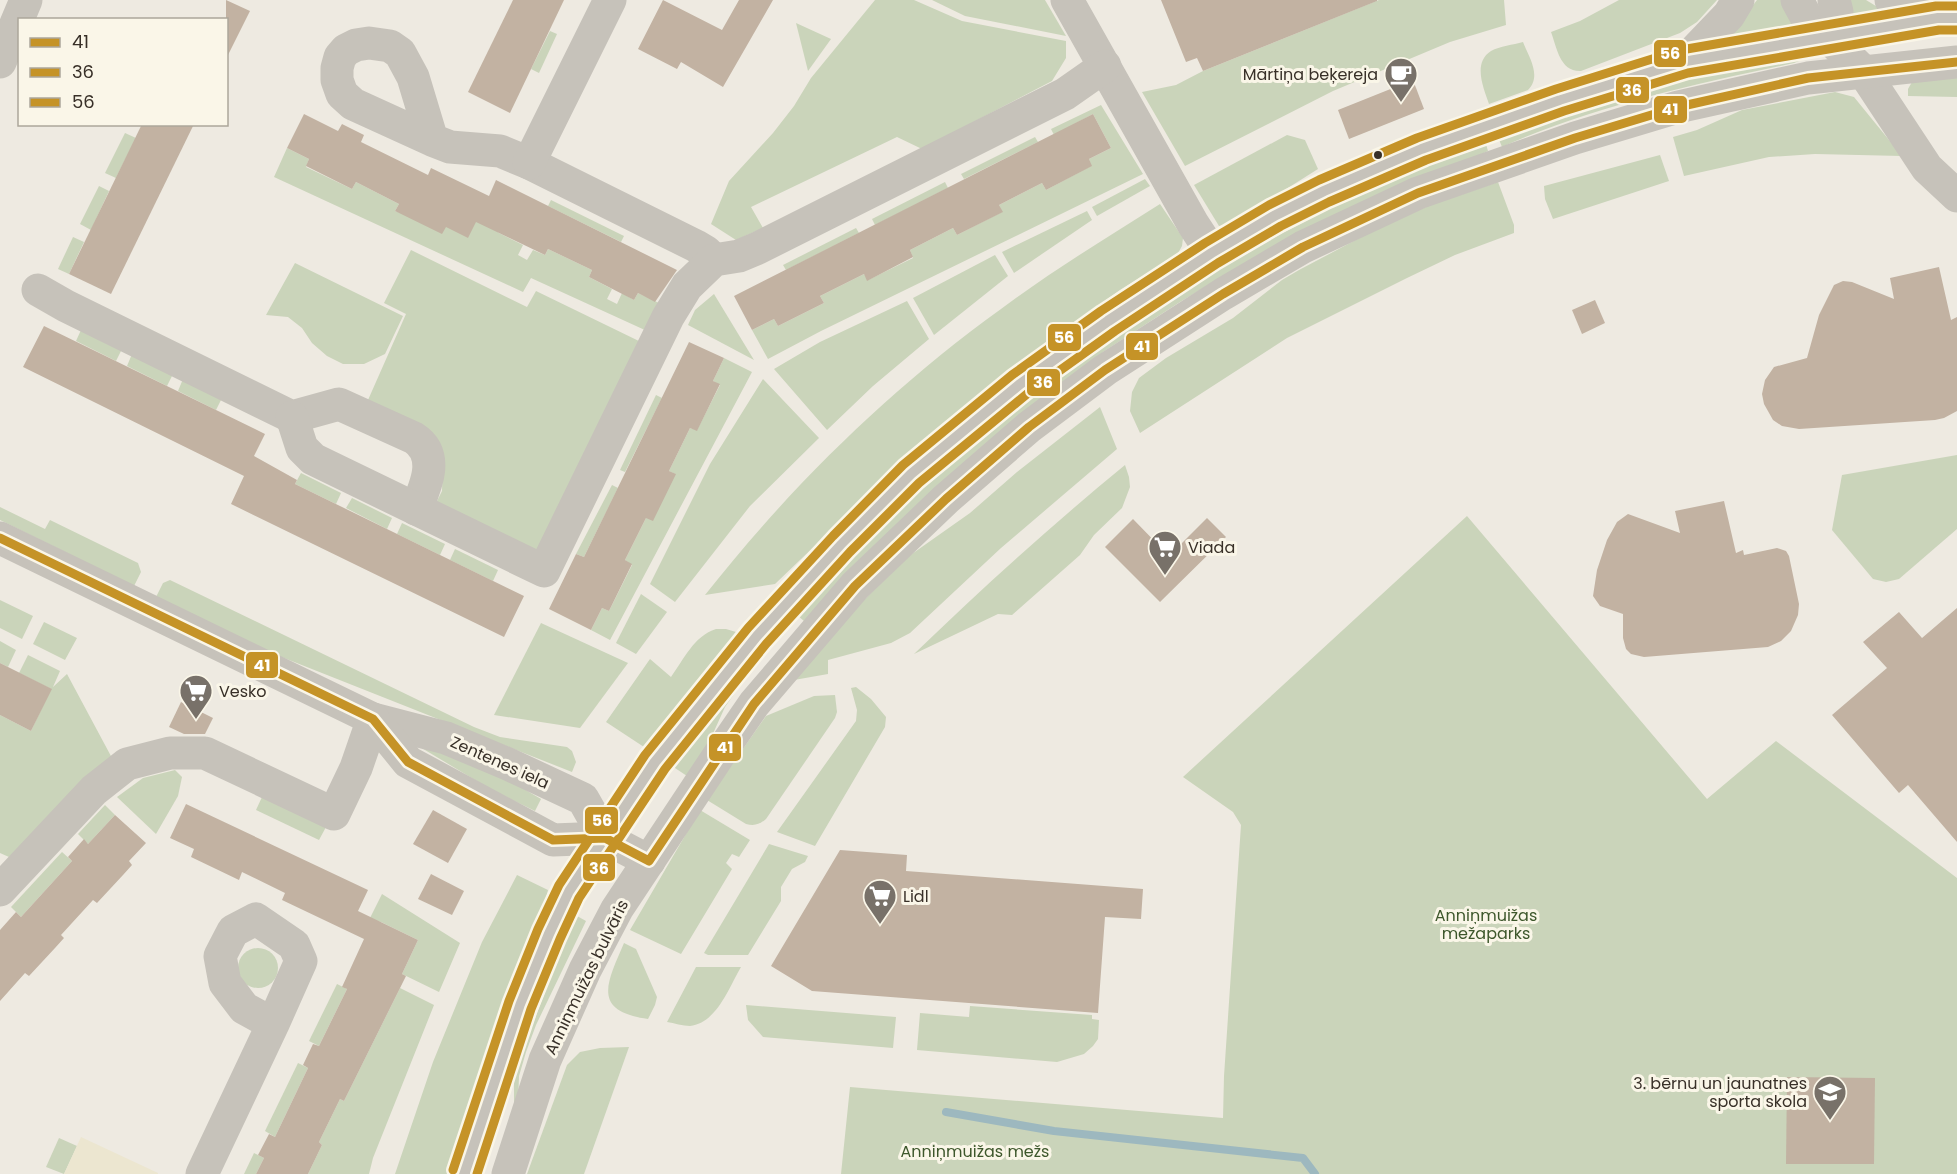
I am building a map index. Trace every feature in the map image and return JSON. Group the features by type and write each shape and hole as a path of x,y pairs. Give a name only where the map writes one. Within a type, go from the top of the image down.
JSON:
{"street":[{"path":"18,18 26,0"},
{"path":"529,163 610,0"},
{"path":"1067,0 1193,224 1212,253"},
{"path":"1685,61 1729,15 1738,0"},
{"path":"1797,0 1809,22 1863,71 1927,168 1957,196"},
{"path":"1828,37 1837,12 1834,0"},
{"path":"1891,0 1948,18"},
{"path":"464,1174 520,1005 549,934 570,892 655,762 757,636 841,544 911,474 1030,377 1108,321 1275,215 1324,191 1464,132 1685,61 1948,18"},
{"path":"0,62 18,19"},
{"name":"Anniņmuižas bulvāris","path":"508,1174 544,1060 616,909 754,704 855,586 946,499 1029,427 1106,370 1171,326 1303,247 1418,193 1575,138 1678,107 1808,78 1957,62"},
{"path":"292,417 302,448 309,457 544,571 668,317 687,286 714,260 739,256 758,248 1065,94 1105,66"},
{"path":"432,140 450,147 500,151 529,163 696,246 714,260"},
{"path":"38,290 292,417 339,404 420,442 427,452 429,469 425,488 416,509"},
{"name":"Zentenes iela","path":"0,538 373,719 446,738 583,799 605,838"},
{"path":"757,636 778,624 795,628 799,639 791,660"},
{"path":"0,890 94,790 127,764 170,753 205,753 334,814 356,768 373,719"},
{"name":"Zentenes iela","path":"373,719 408,762 554,840 605,838 649,861"},
{"path":"202,1174 273,1024"},
{"path":"480,1126 481,1152 489,1160 495,1161 506,1157 521,1137"}],"green space":[{"path":"875,0 914,0 962,21 1066,41 1066,58 1052,81 922,149 897,137 751,207 763,228 736,240 711,224 729,181 773,133 794,106 811,78"},
{"path":"932,0 1045,0 1066,36 965,16"},
{"path":"1379,0 1504,0 1506,25 1450,42 1333,91 1185,166 1142,92 1176,85 1203,71"},
{"path":"1619,0 1717,0 1697,22 1680,33 1581,71 1568,68 1560,58 1551,32 1580,21"},
{"path":"1757,0 1782,0 1794,24 1729,36"},
{"path":"1848,0 1866,0 1884,11 1853,14"},
{"path":"796,23 831,39 808,71"},
{"path":"550,31 557,34 539,73 531,69"},
{"path":"1523,42 1533,66 1532,85 1528,90 1489,104 1481,76 1485,56 1495,49"},
{"path":"1796,57 1799,61 1794,63 1682,88 1609,108 1537,132 1502,147 1498,137 1657,86"},
{"path":"1957,76 1957,97 1908,96 1908,89 1912,82"},
{"path":"1835,92 1854,97 1902,156 1815,154 1769,157 1684,176 1673,137 1697,130 1742,110"},
{"path":"1101,105 1143,174 768,359 752,330 774,319 778,326 824,303 820,296 864,274 868,280 913,258 910,250 953,228 957,235 1002,212 999,205 1042,183 1046,190 1091,166 1089,159 1111,148 1093,114 1054,135 1051,129"},
{"path":"125,133 136,138 116,178 105,173"},
{"path":"1287,135 1305,140 1318,169 1231,224 1219,226 1194,185"},
{"path":"1035,137 1038,142 964,179 961,174"},
{"path":"1485,141 1488,151 1230,272 1103,352 804,621 797,615 838,570 951,461 1004,415 1077,360 1187,287 1303,222 1423,166"},
{"path":"287,148 309,159 306,167 352,189 356,182 399,204 395,211 445,227 479,215 499,233 523,245 518,255 527,260 533,250 545,255 548,249 592,270 589,277 612,289 607,299 617,304 622,293 634,300 638,293 661,304 647,331 531,278 523,292 274,177"},
{"path":"1660,155 1669,181 1553,219 1545,199 1544,186"},
{"path":"1145,179 1150,186 1097,216 1092,207"},
{"path":"945,182 948,188 875,225 872,219"},
{"path":"1498,182 1514,225 1514,233 1455,255 1287,338 1140,433 1130,411 1132,392 1139,378 1166,358 1233,318 1282,280 1299,270 1367,234 1428,206"},
{"path":"99,186 109,191 91,230 80,224"},
{"path":"551,200 624,236 621,242 548,206"},
{"path":"1160,204 1183,238 1177,255 1120,290 1004,374 897,467 775,584 705,595 807,478 881,406 920,372 1020,295"},
{"path":"1087,211 1092,220 1014,273 1002,252"},
{"path":"856,228 859,233 786,270 783,265"},
{"path":"73,237 84,242 69,274 58,269"},
{"path":"411,250 527,307 536,291 643,343 543,549 526,555 433,509 442,491 443,454 368,400 406,314 384,303"},
{"path":"995,255 1008,276 934,335 913,298"},
{"path":"295,263 403,316 385,354 364,364 343,364 327,356 312,343 302,328 288,317 266,315"},
{"path":"714,294 754,360 688,325 695,310"},
{"path":"907,301 929,339 873,386 827,430 774,369 820,342"},
{"path":"81,330 122,349 116,361 76,341"},
{"path":"132,354 173,374 167,386 127,366"},
{"path":"724,358 752,372 610,640 591,630 602,608 609,611 632,565 625,560 646,518 675,474 669,471 690,428 697,430 720,385 713,381"},
{"path":"183,379 222,398 216,410 178,391"},
{"path":"763,379 819,438 750,506 675,602 650,584 710,464"},
{"path":"656,395 662,398 625,472 620,470"},
{"path":"1100,407 1117,449 1001,548 910,633 891,643 828,660 828,674 794,680 863,601 909,556 970,513 1017,472"},
{"path":"1957,455 1957,529 1899,579 1886,582 1873,579 1832,530 1842,475"},
{"path":"1125,465 1130,487 1122,508 1094,535 1080,555 1012,615 998,614 914,654 1018,557"},
{"path":"301,473 341,493 336,504 295,484"},
{"path":"612,485 618,488 584,557 576,554"},
{"path":"352,498 392,518 387,529 346,508"},
{"path":"0,507 45,529 50,520 138,563 141,572 134,586 0,520"},
{"name":"Anniņmuižas mežaparks","path":"1467,516 1707,799 1776,741 1957,878 1957,1174 841,1174 850,1087 1223,1118 1241,825 1233,812 1183,777"},
{"path":"402,523 445,544 440,555 397,534"},
{"path":"455,549 498,570 493,581 450,560"},
{"path":"170,580 474,727 500,737 567,747 572,751 576,762 572,772 274,654 156,597 163,583"},
{"path":"641,594 667,612 636,654 616,643"},
{"path":"0,600 33,616 22,639 0,628"},
{"path":"44,622 77,638 65,660 33,644"},
{"path":"541,623 628,663 580,728 494,715"},
{"path":"716,629 736,632 735,641 644,747 606,722 650,659 671,677 696,643 708,632"},
{"path":"780,634 725,707 706,749 687,776 672,766"},
{"path":"0,641 16,650 8,667 0,663"},
{"path":"28,655 60,671 53,687 67,674 112,758 9,857 0,853 0,715 31,731 51,689 19,673"},
{"path":"856,687 871,699 886,717 885,727 815,846 777,832 856,721 857,710 851,688"},
{"path":"835,695 837,712 835,718 766,819 761,823 746,824 707,800 766,716 814,696"},
{"path":"405,738 498,774 541,799 535,811 490,789"},
{"path":"175,770 182,777 178,796 156,834 117,797 143,778"},
{"path":"262,797 326,827 319,840 256,810"},
{"path":"105,805 115,815 88,844 78,834"},
{"path":"700,810 750,840 739,857 732,854 726,863 732,869 681,954 630,930"},
{"path":"769,844 808,856 805,862 792,869 781,887 781,901 748,955 708,955 704,953"},
{"path":"62,852 72,861 21,917 11,907"},
{"path":"517,875 548,890 545,903 481,1072 447,1174 395,1174 433,1062 482,942"},
{"path":"382,894 460,943 439,992 402,974 418,940 381,922 369,920"},
{"path":"577,916 586,921 536,1025 526,1052 519,1076 518,1107 514,1103 514,1077 517,1066 556,963"},
{"path":"624,943 636,949 657,997 648,1019 630,1015 618,1009 611,1002 608,993 609,983"},
{"path":"258,948 266,949 272,954 277,960 277,976 272,982 266,987 258,988 250,987 244,982 239,976 238,968 239,960 244,954 250,949"},
{"path":"696,967 741,967 721,1003 708,1018 690,1026 667,1022"},
{"path":"337,984 347,989 319,1046 309,1041"},
{"path":"400,988 434,1005 373,1158 369,1174 308,1174 322,1145 319,1142 340,1099 344,1101"},
{"path":"746,1005 896,1017 893,1048 763,1037 748,1020"},
{"path":"970,1006 1092,1015 1092,1019 1099,1020 1098,1039 1084,1054 1057,1062 917,1050 920,1013 969,1017"},
{"path":"629,1047 584,1174 527,1174 567,1065 580,1052 600,1048"},
{"path":"298,1063 308,1068 275,1137 265,1131"},
{"path":"59,1138 77,1146 64,1174 46,1167"},
{"path":"254,1153 264,1158 256,1174 244,1174"}],"shaded area":[{"path":"81,1137 158,1173 158,1174 64,1174"}],"building":[{"path":"226,0 250,11 228,55 228,18 226,18"},
{"path":"513,0 564,0 510,113 468,92"},
{"path":"663,0 722,30 739,0 773,0 723,87 681,62 677,69 638,49"},
{"path":"1161,0 1377,1 1203,71 1197,58 1186,62"},
{"path":"1413,80 1424,109 1349,139 1338,110"},
{"path":"304,114 338,131 342,124 364,135 361,142 428,175 431,168 489,196 496,180 677,270 655,302 638,293 634,300 589,277 592,270 548,249 545,255 476,222 468,238 446,227 442,234 395,211 399,204 356,182 352,189 306,166 309,159 287,148"},
{"path":"1093,114 1111,148 1089,159 1092,166 1046,190 1042,183 999,205 1003,212 957,235 953,228 910,250 913,257 867,281 864,274 820,296 824,303 778,326 774,319 752,330 734,296"},
{"path":"141,126 193,126 111,294 69,274"},
{"path":"1939,267 1951,320 1957,317 1957,411 1935,420 1799,429 1782,426 1773,420 1764,404 1762,394 1765,380 1774,367 1807,358 1819,315 1834,285 1843,281 1852,282 1894,299 1890,278"},
{"path":"1595,300 1605,323 1582,334 1572,310"},
{"path":"44,326 265,434 254,456 297,480 295,484 524,596 504,637 231,504 244,476 23,367"},
{"path":"689,342 724,358 713,381 720,384 697,431 690,428 669,471 676,474 653,521 646,518 625,560 632,564 609,611 602,608 591,630 549,609 576,554 584,557"},
{"path":"1724,501 1736,553 1743,550 1744,555 1777,548 1786,551 1789,556 1799,604 1798,615 1791,631 1781,641 1768,647 1644,657 1631,654 1626,649 1623,638 1623,614 1600,606 1593,596 1597,570 1607,540 1617,522 1628,514 1680,533 1675,511"},
{"path":"1207,518 1226,537 1160,602 1105,547 1133,519 1169,556"},
{"path":"1957,608 1957,842 1908,785 1899,793 1832,715 1887,668 1863,642 1899,612 1922,638"},
{"path":"0,663 52,689 31,731 0,715"},
{"path":"181,702 213,718 205,734 184,734 169,727"},
{"path":"186,804 368,890 358,911 418,940 402,974 406,976 344,1101 340,1099 319,1142 322,1145 308,1174 256,1174 264,1158 258,1155 269,1134 275,1137 308,1068 303,1065 313,1044 319,1046 347,989 342,987 364,939 282,900 285,893 242,872 239,880 191,857 194,849 170,838"},
{"path":"433,810 467,829 448,863 413,844"},
{"path":"115,815 146,843 129,861 132,865 123,875 97,903 93,900 61,935 64,938 55,948 29,976 25,973 0,1001 0,930 16,912 21,917 72,861 68,857 84,839 88,844"},
{"path":"840,850 907,855 906,871 1143,889 1141,919 1105,917 1098,1013 812,991 771,966"},
{"path":"431,874 464,891 452,915 418,899"},
{"name":"3. bērnu un jaunatnes sporta skola","path":"1787,1077 1875,1078 1874,1164 1786,1164"}],"waterway":[{"path":"946,1112 1054,1131 1303,1158 1315,1174"}],"transit line":[{"name":"56","path":"453,1170 509,1001 538,929 559,885 645,755 748,628 833,536 903,465 1012,375 1101,311 1205,243 1269,205 1319,180 1417,138 1556,89 1681,50 1936,6 1957,6"},
{"name":"36","path":"477,1174 531,1009 579,898 665,769 766,644 850,552 919,483 1027,394 1115,331 1218,263 1281,226 1329,202 1426,160 1564,111 1688,73 1939,30 1957,30"},
{"name":"41","path":"0,538 373,719 408,762 553,840 605,838 649,861 754,704 855,586 946,499 1029,427 1105,370 1223,294 1303,247 1418,193 1575,138 1678,107 1808,78 1957,62"}],"place":[{"name":"Mārtiņa beķereja","path":"1401,103"},
{"name":"Viada","path":"1165,576"},
{"name":"Vesko","path":"196,720"},
{"name":"Lidl","path":"880,925"},
{"name":"3. bērnu un jaunatnes sporta skola","path":"1830,1121"}],"park label":[{"name":"Anniņmuižas mežs","path":"975,1151"}]}
